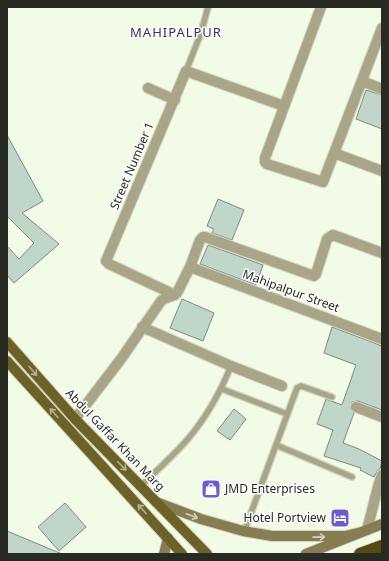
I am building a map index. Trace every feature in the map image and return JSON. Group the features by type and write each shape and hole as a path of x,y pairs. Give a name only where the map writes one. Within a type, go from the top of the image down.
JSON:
{"highway":[{"path":"360,554 382,546"}],"main road":[{"name":"Abdul Gaffar Khan Marg","path":"7,342 75,419 207,554"},
{"name":"Abdul Gaffar Khan Marg","path":"7,361 182,554"},
{"path":"156,502 201,520 244,532 272,536 345,536 364,531"},
{"path":"306,554 382,524"},
{"path":"164,554 168,538"}],"street":[{"path":"321,7 265,158 266,163 323,182 382,28"},
{"name":"Street Number 1","path":"175,295 109,264 106,261 186,71"},
{"path":"186,71 284,106"},
{"path":"362,81 382,89"},
{"path":"148,88 174,100"},
{"path":"334,153 382,171"},
{"path":"75,419 164,298 175,295 190,267 200,240 204,237 314,276 316,274 327,239 333,235 382,253"},
{"name":"Mahipalpur Street","path":"190,267 382,339"},
{"path":"142,328 282,386"},
{"path":"356,407 382,417"},
{"path":"364,531 382,476"}],"lane":[{"name":"Street Number 1","path":"186,71 201,34 208,7"},
{"path":"141,486 187,440 222,389 232,366"},
{"path":"244,532 287,414 299,386 332,397"},
{"path":"222,389 287,414"},
{"path":"276,445 352,477"}],"building":[{"path":"366,90 382,95 382,129 356,119"},
{"path":"7,135 43,201 22,213 59,244 14,283 7,275 7,246 19,259 34,243 7,216"},
{"path":"218,199 244,210 232,240 212,233 214,229 207,226"},
{"path":"208,245 263,265 256,285 200,264"},
{"path":"182,299 214,313 203,341 170,328"},
{"path":"332,327 382,346 382,410 358,401 352,402 350,408 354,413 343,443 359,449 382,461 380,469 374,477 360,470 361,468 324,456 333,430 317,424 326,399 342,405 356,365 324,353"},
{"path":"234,409 246,419 230,440 217,431"},
{"path":"65,503 86,527 59,551 38,527"},
{"path":"7,531 62,554 7,554"}],"place":[{"name":"JMD Enterprises","path":"211,489"},
{"name":"Hotel Portview","path":"340,518"}],"district":[{"name":"MAHIPALPUR","path":"176,32"}]}
